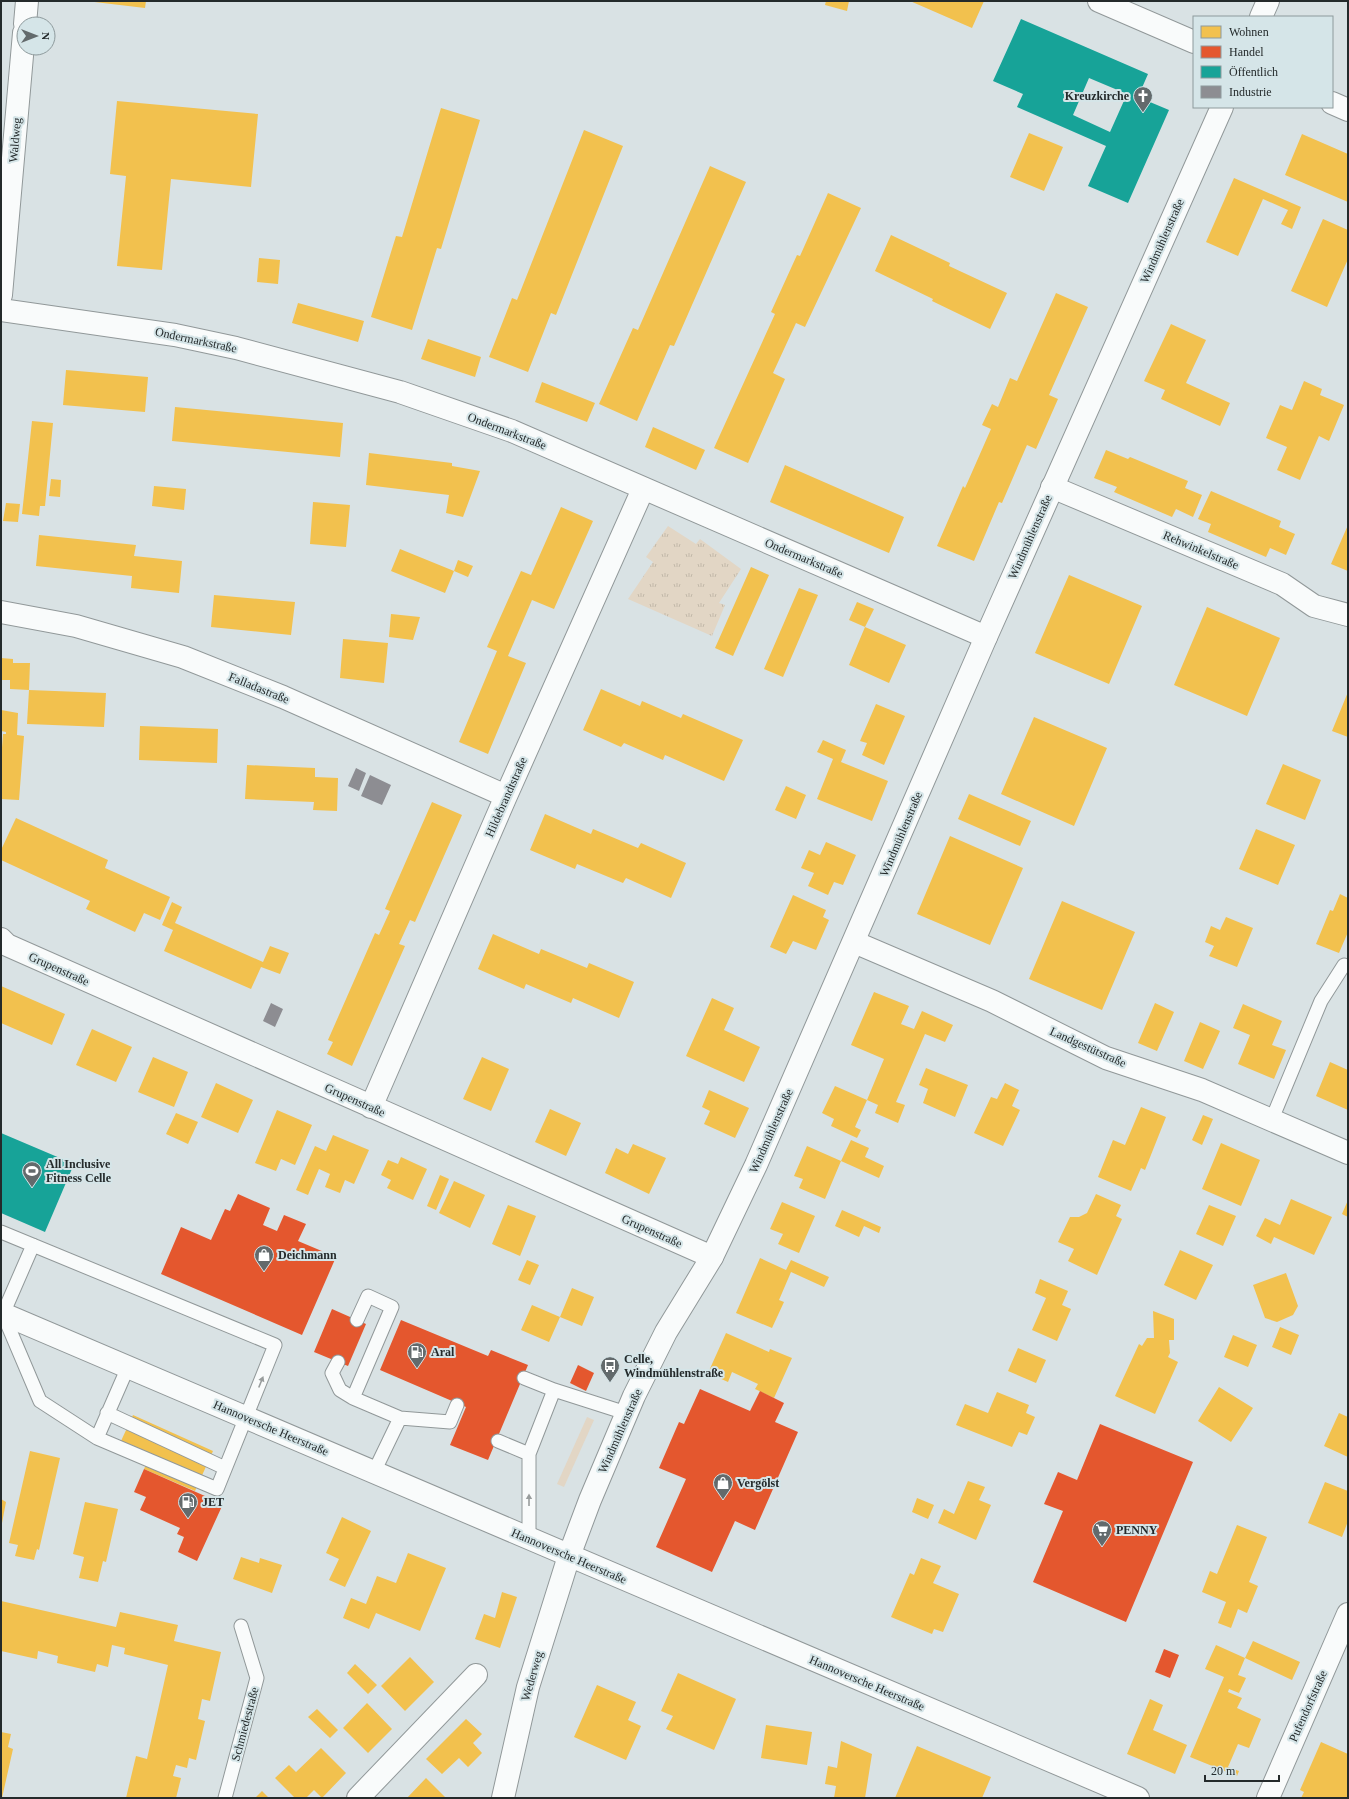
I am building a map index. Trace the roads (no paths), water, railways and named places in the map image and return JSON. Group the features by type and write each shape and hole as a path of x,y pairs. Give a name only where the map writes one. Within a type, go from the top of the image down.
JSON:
{"street":[{"path":"26,16 27,1"},
{"path":"1099,1 1193,42"},
{"path":"1261,16 1268,1"},
{"name":"Waldweg","path":"1,295 22,56"},
{"path":"1333,103 1348,110"},
{"name":"Windmühlenstraße","path":"569,1556 626,1414 666,1332 712,1257 756,1164 986,637 1222,108"},
{"name":"Ondermarkstraße","path":"1,310 175,335 236,348 400,392 512,431 986,637"},
{"name":"Rehwinkelstraße","path":"1052,488 1282,584 1314,606 1348,615"},
{"name":"Hildebrandtstraße","path":"371,1107 506,796 643,489"},
{"name":"Falladastraße","path":"1,612 76,626 183,656 283,697 506,796"},
{"name":"Grupenstraße","path":"1,940 7,945 712,1257"},
{"name":"Landgestütstraße","path":"854,942 992,1001 1106,1058 1202,1090 1348,1153"},
{"name":"Hannoversche Heerstraße","path":"2,1313 1138,1798"},
{"name":"Wederweg","path":"503,1798 528,1687 569,1556"},
{"name":"Pufendorfstraße","path":"1268,1798 1348,1614"},
{"path":"358,1798 476,1676"}],"lane":[{"path":"1272,1119 1321,1001 1344,965"},
{"path":"1,1232 33,1245 275,1345 217,1489 97,1438 40,1401 2,1313 33,1245"},
{"path":"353,1398 392,1307 368,1296 357,1320"},
{"path":"338,1362 332,1373 340,1390 353,1398 400,1418 454,1424 457,1405"},
{"path":"97,1438 128,1367"},
{"path":"524,1378 554,1390 626,1414"},
{"path":"529,1539 529,1454 554,1390"},
{"path":"107,1414 225,1468"},
{"path":"374,1472 400,1418"},
{"path":"498,1441 529,1454"},
{"name":"Schmiedestraße","path":"225,1798 257,1678 241,1626"}],"place":[{"name":"Kreuzkirche","path":"1143,113"},
{"name":"All Inclusive Fitness Celle","path":"32,1188"},
{"name":"Deichmann","path":"264,1272"},
{"name":"Aral","path":"417,1369"},
{"name":"Celle, Windmühlenstraße","path":"610,1383"},
{"name":"Vergölst","path":"723,1500"},
{"name":"JET","path":"188,1519"},
{"name":"PENNY","path":"1102,1547"}]}
